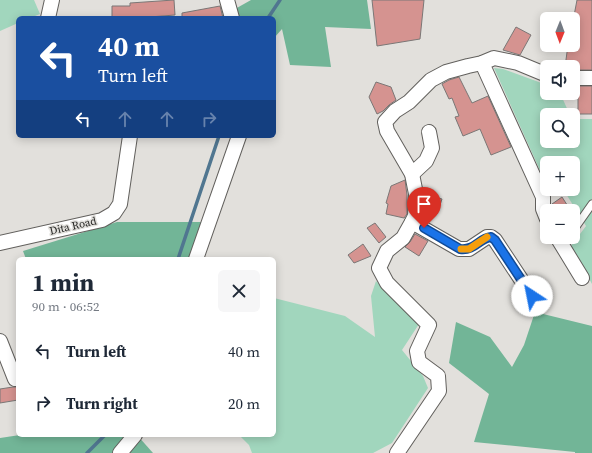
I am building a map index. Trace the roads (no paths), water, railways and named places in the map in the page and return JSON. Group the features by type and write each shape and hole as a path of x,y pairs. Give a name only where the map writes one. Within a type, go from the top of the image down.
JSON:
{"street":[{"path":"48,16 52,0"},
{"path":"227,0 231,16"},
{"path":"397,453 439,391 438,376 419,362 416,351 429,325 387,282 378,268 388,251 403,238 415,216 416,194 412,174 387,130 385,122 395,111 410,102 431,80 446,72 482,63 494,58 505,60 540,72"},
{"path":"482,63 543,197 543,204"},
{"path":"580,78 592,78"},
{"path":"412,174 426,161 432,148 429,132"},
{"name":"Dita Road","path":"0,243 102,220 114,213 120,204 130,138"},
{"path":"197,257 238,138"},
{"path":"412,222 460,249 469,249 486,237 491,237 495,240 532,296"},
{"path":"565,244 582,278"},
{"path":"0,341 15,379"},
{"path":"120,453 133,437"}],"lane":[{"path":"580,221 592,204"}],"waterway":[{"path":"269,16 280,0"},
{"path":"179,257 218,138"},
{"path":"87,453 103,437"}]}
